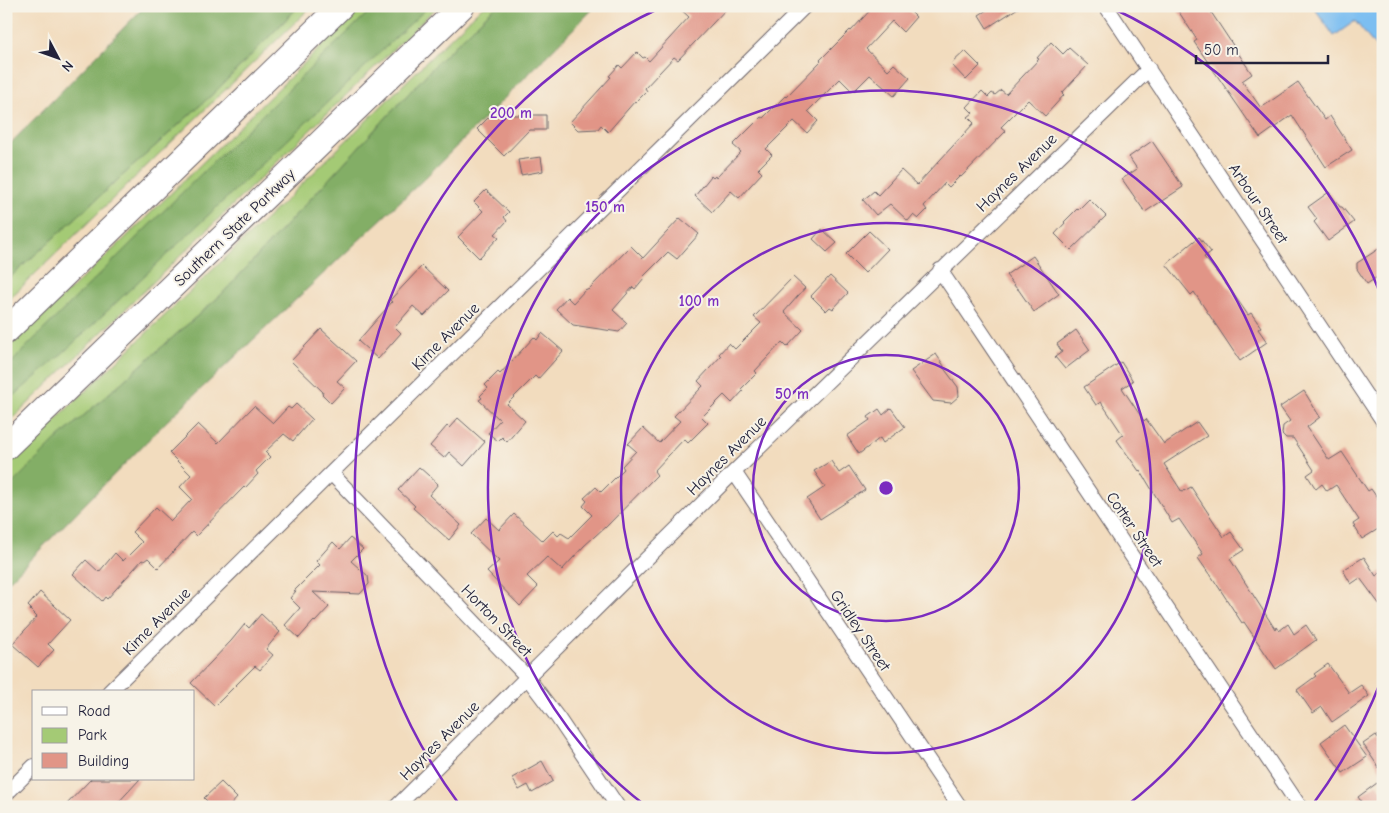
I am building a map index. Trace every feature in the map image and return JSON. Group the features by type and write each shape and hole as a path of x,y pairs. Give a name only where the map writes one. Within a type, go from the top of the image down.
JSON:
{"highway":[{"path":"6,331 341,6"},
{"name":"Southern State Parkway","path":"6,447 462,6"}],"street":[{"name":"Kime Avenue","path":"111,690 806,6"},
{"name":"Arbour Street","path":"1106,6 1383,421"},
{"name":"Haynes Avenue","path":"396,807 940,270 1149,69"},
{"name":"Cotter Street","path":"940,270 1300,807"},
{"name":"Gridley Street","path":"734,472 960,807"},
{"name":"Horton Street","path":"331,473 527,677 558,718 618,807"},
{"path":"6,794 32,768"}],"green space":[{"path":"145,6 299,6 216,91 6,281 6,148"},
{"path":"299,6 312,6 6,302 6,281 216,91"},
{"path":"363,6 438,6 6,425 6,350 121,242"},
{"path":"375,6 429,6 65,351 6,403 6,369 27,346"},
{"path":"483,6 496,6 436,64 221,295 55,441 6,490 6,467 286,200"},
{"path":"496,6 596,6 425,178 167,421 6,584 6,490 55,441 221,295 436,64"}],"water":[{"path":"1313,6 1383,6 1383,56 1355,21 1334,36"}],"building":[{"path":"677,6 729,6 678,60 674,57 645,88 647,91 635,101 608,132 601,125 598,129 578,130 570,122 611,77 609,76 619,65 622,68 637,52 649,61 689,17"},
{"path":"874,6 905,6 916,17 903,32 892,21 866,49 888,70 894,64 910,78 894,96 870,75 853,92 840,79 808,111 818,121 807,133 794,121 766,149 772,155 758,169 762,173 739,198 731,191 712,212 695,196 711,176 716,178 741,152 733,145 761,117 763,118 786,97"},
{"path":"993,6 1021,6 987,28 979,15"},
{"path":"1175,6 1207,6 1252,74 1242,81 1261,108 1298,82 1325,120 1330,116 1352,150 1326,167 1292,115 1260,138 1194,42 1197,40"},
{"path":"1051,42 1063,54 1069,48 1088,65 1062,93 1064,95 1045,116 1028,100 1001,127 1006,131 961,177 949,187 945,183 924,206 927,210 918,219 913,215 908,221 890,204 876,215 863,200 874,191 878,195 901,170 917,185 974,123 968,117 973,113 967,107 982,91 988,97 992,93 995,95 1001,90 1006,94 1039,59 1037,58"},
{"path":"965,51 980,66 966,80 951,64"},
{"path":"505,110 511,115 546,115 546,130 529,130 504,156 477,129 494,112 498,117"},
{"path":"1152,141 1183,187 1145,212 1122,179 1137,169 1129,157"},
{"path":"541,157 543,171 521,175 518,160"},
{"path":"486,190 509,212 504,217 507,221 495,234 499,237 479,258 458,237 483,211 474,202"},
{"path":"1329,192 1354,222 1328,241 1314,222 1317,219 1308,207"},
{"path":"1089,199 1106,216 1071,250 1055,234 1064,222"},
{"path":"680,218 699,234 677,259 668,252 643,277 635,289 633,287 613,310 627,323 619,332 573,325 556,309 567,297 573,303 631,246 643,258"},
{"path":"822,229 837,243 827,252 813,239"},
{"path":"869,231 888,249 865,273 846,254"},
{"path":"1199,237 1211,252 1204,257 1248,315 1251,313 1261,327 1258,329 1267,342 1240,361 1194,292 1191,295 1166,264"},
{"path":"1383,246 1383,273 1367,284 1357,269 1357,263"},
{"path":"1033,256 1059,294 1034,312 1006,275"},
{"path":"422,266 448,291 424,316 413,306 395,327 401,333 378,359 358,341 392,302 390,300"},
{"path":"830,276 848,293 833,309 830,307 826,311 811,296"},
{"path":"793,277 805,288 784,312 803,330 787,347 782,342 755,371 757,373 741,389 743,391 732,403 724,395 702,417 708,423 688,443 684,439 654,471 657,475 562,570 547,557 527,576 538,587 520,606 487,572 499,561 471,534 486,518 499,530 514,514 543,541 553,531 558,536 561,533 569,538 592,515 583,506 587,501 584,498 596,487 601,492 624,469 622,466 636,451 628,444 643,428 659,443 680,421 674,416 703,386 698,381 721,356 719,354 729,343 735,349 761,323 754,317"},
{"path":"321,329 356,361 337,381 345,388 331,403 322,394 323,392 291,361"},
{"path":"1076,330 1090,350 1065,369 1055,357 1062,352 1057,344"},
{"path":"542,333 563,351 538,379 535,376 507,404 525,421 507,442 502,437 498,441 488,433 500,420 479,400 482,398 480,396 488,388 485,385 498,372 500,374 534,337 537,340"},
{"path":"936,354 958,387 959,396 951,403 933,401 911,371"},
{"path":"1121,362 1133,381 1122,388 1144,421 1146,419 1164,444 1197,422 1207,436 1164,464 1182,492 1191,487 1224,537 1231,532 1244,550 1230,559 1275,629 1276,627 1279,631 1288,624 1294,634 1306,625 1316,640 1276,669 1198,558 1203,554 1179,519 1172,523 1140,470 1117,440 1123,435 1101,402 1096,405 1084,387"},
{"path":"1304,391 1320,417 1307,427 1329,460 1342,452 1368,491 1371,489 1383,506 1383,526 1362,539 1353,524 1359,520 1336,485 1327,491 1322,484 1316,489 1307,475 1314,470 1293,438 1286,438 1282,434 1283,426 1290,421 1280,407"},
{"path":"296,404 312,419 293,441 284,434 265,452 270,457 256,471 258,474 196,536 192,532 158,568 148,558 144,561 142,560 107,599 105,597 102,601 73,574 86,560 99,572 115,553 123,561 142,542 132,532 156,507 171,521 192,499 180,487 191,475 169,453 198,424 218,443 254,406 273,423 288,407 291,409"},
{"path":"891,408 905,427 883,443 880,438 859,454 847,436 870,420 868,417 879,409 883,415"},
{"path":"458,418 485,442 464,466 449,452 444,458 430,446 447,426 449,428"},
{"path":"831,461 839,473 849,466 865,490 820,519 807,499 825,487 814,471"},
{"path":"419,467 438,484 429,495 461,525 449,540 413,508 415,506 398,490"},
{"path":"350,538 363,549 351,561 368,576 369,584 360,594 313,592 329,607 299,638 285,625 300,608 290,598 296,591 294,591 320,565 316,561 333,542 340,549"},
{"path":"1364,557 1376,576 1383,571 1383,609 1360,578 1351,584 1343,570"},
{"path":"40,592 70,620 48,644 54,650 38,667 12,644 37,617 28,606"},
{"path":"261,614 280,632 266,649 273,655 260,670 255,666 215,706 191,683 245,624 249,628"},
{"path":"1328,664 1349,693 1361,685 1369,696 1332,722 1322,707 1313,713 1297,690"},
{"path":"1344,725 1367,757 1343,773 1321,742"},
{"path":"1376,735 1383,745 1383,774 1363,744"},
{"path":"542,761 553,781 532,793 528,785 519,790 512,778"},
{"path":"90,780 139,780 114,807 64,807"},
{"path":"221,782 237,798 229,807 213,807 204,798"},
{"path":"1377,783 1383,792 1383,807 1365,807 1358,797"}]}
